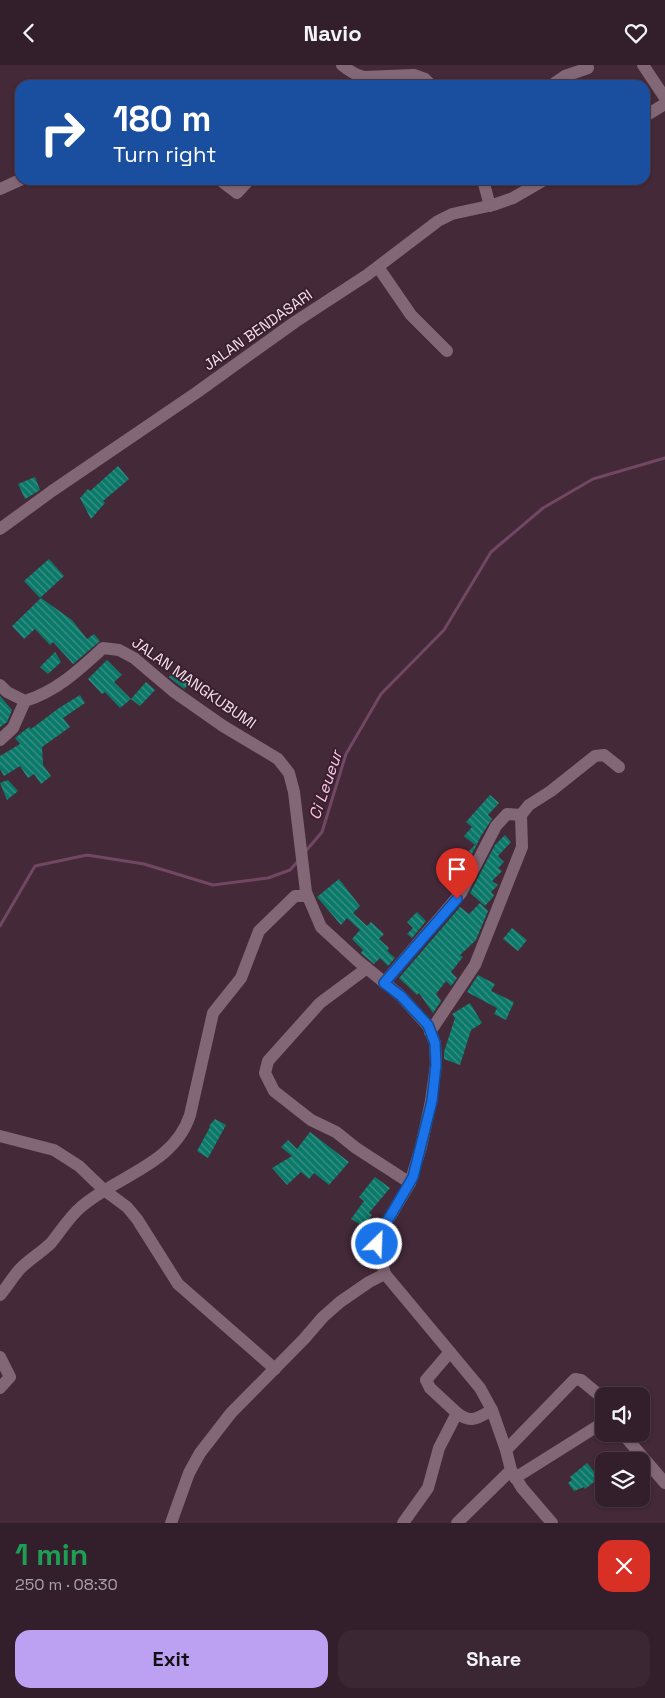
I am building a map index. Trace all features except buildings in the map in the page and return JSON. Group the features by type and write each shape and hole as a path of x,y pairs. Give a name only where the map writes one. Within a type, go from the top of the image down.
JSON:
{"street":[{"path":"342,65 359,80"},
{"path":"420,65 428,80"},
{"path":"643,65 665,98"},
{"path":"559,80 588,68"},
{"path":"369,80 414,75 424,80"},
{"path":"650,113 665,104"},
{"path":"0,189 15,182"},
{"path":"227,185 237,193 244,185"},
{"path":"484,185 490,206"},
{"name":"JALAN BENDASARI","path":"0,529 52,491 378,267 438,221 452,214 490,206 513,198 535,185"},
{"path":"378,267 411,315 447,351"},
{"name":"JALAN MANGKUBUMI","path":"25,701 41,696 69,679 103,648 119,650 134,659 173,691 223,726 278,759 289,773 294,791 306,894 321,927 367,969 401,996 428,1025 435,1043 436,1065 432,1101 410,1183 378,1237 377,1244 385,1274 480,1388 492,1410 513,1474 522,1488 552,1523"},
{"path":"0,685 7,692 25,701 13,728 0,740"},
{"path":"430,1032 475,965 522,847 521,815 529,805 551,791 595,756 606,757 619,767"},
{"path":"384,983 461,893 496,826 507,814 521,815"},
{"path":"0,1295 19,1270 49,1245 80,1208 104,1190 163,1155 177,1141 186,1127 190,1115 213,1013 241,978 261,928 292,898 306,894"},
{"path":"367,969 320,1003 268,1061 265,1073 274,1091 311,1120 336,1132 356,1148 410,1183"},
{"path":"0,1135 60,1152 79,1166 104,1190 127,1207 137,1219 178,1284 274,1369"},
{"path":"171,1523 189,1473 200,1453 232,1413 323,1317 340,1302 385,1274"},
{"path":"450,1352 426,1380 430,1387 463,1418 473,1419 492,1410"},
{"path":"0,1357 10,1377 0,1388"},
{"path":"506,1450 575,1379 581,1380 595,1392"},
{"path":"403,1523 428,1488 439,1449 457,1413"},
{"path":"457,1523 513,1474 595,1427"},
{"path":"630,1442 665,1483"}],"waterway":[{"name":"Ci Leueur","path":"305,852 322,832 346,754 381,694 444,630 491,552 543,508 593,479 665,458"},
{"name":"Ci Leueur","path":"0,926 35,866 87,855 144,864 213,885 268,878 290,870 298,861"}],"route":[{"path":"377,1244 378,1237 413,1177 432,1101 436,1065 435,1043 428,1025 401,996 384,983 457,899"}]}
